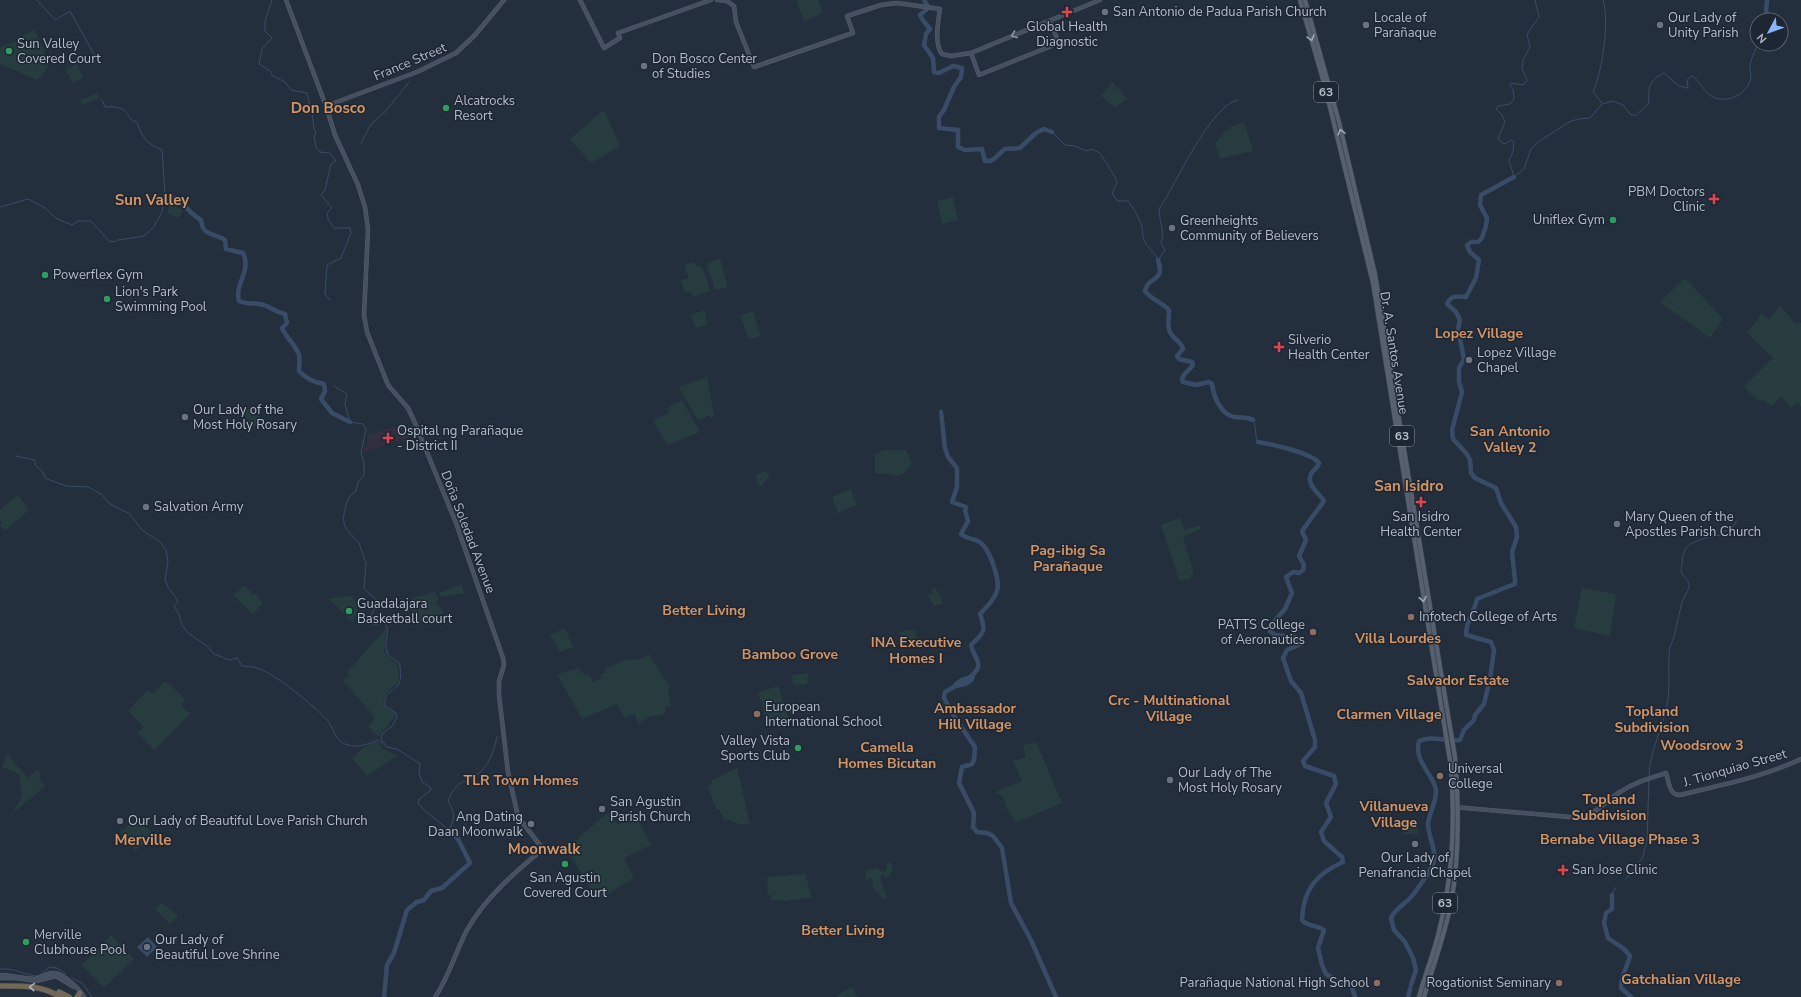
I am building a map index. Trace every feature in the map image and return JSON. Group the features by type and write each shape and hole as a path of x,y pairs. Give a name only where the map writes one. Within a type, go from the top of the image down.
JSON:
{"highway":[{"path":"0,986 32,987 60,992 69,997"},
{"path":"49,990 61,997"}],"main road":[{"name":"Doña Soledad Avenue","path":"286,0 326,106 335,135 358,185 365,207 368,230 364,315 367,332 388,385 408,408 415,423 456,523 503,658 504,665 499,681 499,695 512,794 519,818 542,849 504,883 475,918 459,946 440,990 435,997"},
{"name":"France Street","path":"326,106 418,72 456,53 475,35 504,0"},
{"path":"580,0 604,48 620,38 618,33 710,0"},
{"path":"718,0 727,1 734,6 736,22 752,67 853,33 847,16 881,5 907,3 940,9 938,46 945,56 971,53 1100,0"},
{"name":"Dr. A. Santos Avenue","path":"1300,0 1324,83 1373,283 1453,744 1457,857 1444,921 1424,997"},
{"name":"Dr. A. Santos Avenue","path":"1305,0 1328,81 1365,226 1375,274 1424,604 1448,744 1456,807"},
{"path":"971,53 980,75 1059,43 1050,20"},
{"name":"J. Tionquiao Street","path":"1456,807 1581,818 1591,815 1620,792 1654,776 1666,773 1672,792 1680,795 1751,777 1801,759"},
{"name":"Dr. A. Santos Avenue","path":"1419,997 1444,921"},
{"path":"0,976 36,981 56,976 75,988 81,996"}],"shaded area":[{"name":"Ospital ng Parañaque - District II","path":"404,424 406,430 414,427 417,435 363,452 363,449 367,446 367,435"}],"green space":[{"path":"796,0 818,0 823,13 804,21"},
{"path":"34,29 45,51 44,56 49,67 37,80 0,64 0,47 14,42"},
{"path":"77,64 83,78 72,83 66,69"},
{"path":"1113,82 1127,99 1115,107 1101,96"},
{"path":"97,93 99,98 82,105 80,100"},
{"path":"602,111 605,112 620,146 591,163 570,139"},
{"path":"1244,122 1253,151 1220,159 1215,144 1227,130"},
{"path":"953,197 958,220 942,224 937,201"},
{"path":"170,204 183,210 179,218 167,213"},
{"path":"716,259 720,259 728,287 715,290 708,268 708,263"},
{"path":"695,262 697,267 700,266 703,269 710,291 693,297 690,291 686,293 680,280 689,278 684,265"},
{"path":"1685,278 1723,319 1710,338 1660,302"},
{"path":"1780,305 1795,323 1801,323 1801,407 1798,403 1792,408 1781,397 1771,406 1765,401 1757,400 1744,387 1773,358 1747,333 1761,314 1769,320"},
{"path":"704,310 708,324 696,328 691,315"},
{"path":"753,311 761,336 749,339 740,316"},
{"path":"707,377 714,416 711,419 709,415 698,421 679,387"},
{"path":"682,401 699,430 698,433 667,445 653,420 669,413 668,409 671,405"},
{"path":"252,406 262,418 253,427 242,413"},
{"path":"883,450 906,450 912,463 905,473 895,477 894,475 875,473 875,455"},
{"path":"765,471 770,476 760,487 756,475"},
{"path":"851,489 857,505 838,513 832,497"},
{"path":"18,495 29,510 5,531 0,525 2,523 0,521 0,510"},
{"path":"1180,518 1185,530 1199,525 1201,529 1183,537 1194,573 1190,575 1191,579 1179,580 1161,525"},
{"path":"462,584 464,593 440,597 439,593"},
{"path":"245,585 253,595 255,594 263,603 253,614 233,595"},
{"path":"935,587 943,603 934,606 927,595 933,593 931,588"},
{"path":"1582,588 1616,594 1610,636 1574,628"},
{"path":"435,591 438,598 436,604 441,607 444,614 417,624 408,600"},
{"path":"343,596 352,597 355,600 357,612 352,621 329,599"},
{"path":"565,628 573,647 560,652 550,635"},
{"path":"386,629 384,652 393,662 398,665 399,682 384,698 384,706 396,714 378,737 368,726 374,720 374,716 343,681 349,675 347,672"},
{"path":"915,629 918,642 901,646 899,632"},
{"path":"649,654 670,688 668,690 671,706 665,707 666,711 662,715 649,717 638,724 635,714 624,718 617,704 582,719 557,674 579,668 585,676 589,675 593,682 602,678 600,675 605,673 605,669 625,660 641,659"},
{"path":"808,673 807,684 794,685 792,675"},
{"path":"164,682 168,683 185,699 181,705 190,714 154,750 138,733 144,727 128,711 147,690 152,694"},
{"path":"778,686 789,720 777,723 775,718 766,720 758,692"},
{"path":"378,741 382,749 398,755 367,776 352,758 364,747"},
{"path":"1036,742 1062,803 1017,822 1007,810 1003,797 995,792 1022,781 1013,761 1026,757 1023,745"},
{"path":"7,754 28,778 37,770 40,773 39,778 45,786 11,815 22,797 19,774 2,767"},
{"path":"737,768 750,824 738,824 728,819 724,820 719,809 717,810 707,786 712,784 711,781"},
{"path":"609,812 618,825 635,814 651,845 624,858 634,878 598,900 567,850 580,838 579,837"},
{"path":"138,818 154,835 135,851 120,832"},
{"path":"1418,823 1418,834 1403,834 1402,824"},
{"path":"891,862 893,871 890,872 891,875 885,877 884,874 880,876 887,898 882,900 878,891 875,892 871,878 866,880 865,870 879,868 879,871 886,872 886,864"},
{"path":"805,874 812,897 787,901 771,900 771,895 768,895 767,877"},
{"path":"162,903 178,916 170,924 155,909"},
{"path":"111,935 134,959 104,988 82,965"},
{"path":"852,987 858,997 838,997 837,995"}],"water":[{"path":"974,675 975,678 973,682 967,686 949,690 954,683 960,679 966,676"},
{"name":"Our Lady of Beautiful Love Shrine","path":"148,937 157,947 147,957 137,947"}],"waterway":[{"path":"37,0 55,20 70,11 97,60 92,65"},
{"path":"272,0 265,21 265,31 272,38 262,49 259,64 270,71 273,76 285,82 291,90 307,93 311,111"},
{"path":"924,0 927,5 926,10 920,15 930,29 926,34 924,45 933,58 934,72 939,73 953,66 962,68 961,77 954,87 944,110 939,117 939,128 958,130 958,147 965,150 982,149 985,161 994,159 1005,149 1020,148 1036,133 1044,129 1052,132"},
{"path":"1535,0 1539,17 1527,34 1530,47 1523,60 1522,69 1527,81 1523,85 1511,83 1510,86 1513,90 1514,99 1510,104 1498,106 1496,109 1502,115 1505,122 1498,138 1505,144 1511,140 1514,142 1513,152 1509,160 1514,177 1524,169 1531,149 1538,142 1569,122 1578,119 1590,118 1602,104 1613,101 1623,105 1630,114 1635,116 1649,103 1649,88 1652,81 1664,73 1679,86 1688,88 1687,80 1692,76 1710,95 1719,99 1737,96 1746,88 1749,82 1751,76 1750,64 1755,52"},
{"path":"1602,103 1593,92 1602,60 1604,46 1606,20 1603,0"},
{"path":"1766,12 1767,0"},
{"path":"361,143 371,124 385,112 409,82"},
{"path":"102,100 105,107 114,107 124,110 130,118 137,122 141,132 149,143 162,150 165,196 162,212 153,228 144,236 118,240"},
{"path":"1052,132 1065,145 1075,146 1086,151 1092,149 1100,153 1117,182 1112,194 1118,201 1128,201 1141,223 1144,240 1148,247 1156,255 1158,260 1165,250 1161,243 1162,230 1159,209 1205,130 1227,105 1238,100"},
{"path":"312,113 316,134 314,136 316,147 320,152 330,153 336,161 331,164 325,190 321,195 332,208 327,213 328,219 334,228 350,228 351,233 341,258 327,265 325,294 330,300"},
{"path":"1411,985 1416,970 1413,958 1405,942 1394,930 1391,918 1392,915 1418,888 1431,869 1434,860 1434,851 1428,824 1436,791 1435,786 1420,759 1418,748 1419,741 1424,739 1460,740 1464,730 1474,720 1475,715 1484,704 1490,679 1494,650 1491,642 1466,635 1467,625 1477,599 1515,584 1512,552 1517,537 1516,527 1501,503 1496,488 1475,478 1471,473 1470,460 1467,454 1453,439 1452,430 1462,392 1459,382 1459,368 1464,359 1458,329 1460,320 1456,312 1447,304 1450,299 1457,296 1466,297 1476,278 1479,260 1470,252 1467,245 1471,242 1478,242 1482,238 1486,226 1487,218 1480,205 1481,195 1514,177"},
{"path":"165,196 177,200 201,220 206,232 225,240 226,249 243,253 245,266 239,289 239,301 264,305 285,314 287,323 282,328 298,351 299,371 310,380 324,384 325,391 321,399 332,413 350,422"},
{"path":"0,207 28,199 45,208 57,219 72,225 78,221 91,221 110,242 116,241"},
{"path":"1158,260 1160,272 1158,276 1149,283 1145,291 1169,310 1169,330 1181,344 1183,349 1177,356 1179,359 1192,362 1193,365 1185,373 1182,379 1183,382 1196,385 1209,382 1212,384 1217,402 1227,414 1234,417 1253,420"},
{"path":"334,386 347,394 345,404 350,422 363,424 366,429 361,453 364,462 364,475 358,482 356,491 349,497 343,519 346,529 359,543 366,563 364,589 377,600 375,608 369,619 370,623 374,625 385,623 387,627 387,652 389,656 400,665 399,683 396,688 387,695 385,701 385,706 396,713 397,717 392,726 382,734 381,739 387,747 397,749 420,764 419,773 422,782 431,788 430,791 419,799 418,803 424,810 449,830 453,819 453,812 448,801 452,793 458,785 474,777 483,769 493,752 497,737"},
{"path":"941,412 945,448 948,457 957,468 957,487 952,502 966,507 965,510 968,521 961,534 965,537 979,541 988,551 995,570 998,585 992,601 980,614 983,632 971,645 978,665 977,669 969,678"},
{"path":"1253,420 1258,442"},
{"path":"1258,442 1300,452 1315,459 1319,463 1311,474 1310,482 1324,501 1302,531 1306,540 1299,556 1304,565 1303,570 1299,573 1293,572 1286,577 1292,593 1285,609 1273,623 1270,631 1275,635 1295,637 1301,644 1287,650 1283,658 1291,681 1301,693 1315,740 1315,747 1303,761 1305,766 1334,776 1336,784 1326,803 1331,817 1321,832 1324,841 1342,857 1343,862 1325,872 1313,884 1305,900 1302,920 1307,924 1324,930 1318,948 1322,965 1326,974 1340,983"},
{"path":"16,456 35,460 35,465 42,471 45,478 66,486 88,487 101,494 110,504 130,514 142,530 160,542 166,550 168,561 165,579 168,587 178,601 174,607 178,612 182,625 188,633 208,647 214,654 229,660 237,658 242,666 255,667 273,676 304,699 322,715 328,721 338,739 345,744 359,746 378,740 383,744"},
{"path":"1649,776 1651,758 1667,705 1669,690 1670,646 1673,640 1682,602 1689,588 1689,583 1681,572 1682,559 1685,549 1698,540 1721,535 1722,532 1731,529 1737,521"},
{"path":"954,687 945,692 944,698 955,718 975,747 974,760 972,764 962,767 959,783 974,813 973,827 977,832 987,833 993,836 1002,848 1011,903 1031,940 1056,997"},
{"path":"1626,879 1643,857 1647,840 1649,779"},
{"path":"384,997 387,965 394,953 407,910 417,902 424,900 431,891 442,888 470,863 458,839 449,830"},
{"path":"1612,895 1616,887"},
{"path":"1612,895 1612,909 1606,913 1604,923 1608,938 1624,949 1630,956 1623,975 1621,988 1631,997"},
{"path":"0,969 10,969 37,976 50,967 57,968 66,974"},
{"path":"72,978 83,984 92,997"},
{"path":"1340,983 1345,981 1351,984 1355,997"},
{"path":"1408,997 1410,989"}],"place":[{"name":"Global Health Diagnostic","path":"1067,12"},
{"name":"San Antonio de Padua Parish Church","path":"1105,12"},
{"name":"Locale of Parañaque","path":"1366,25"},
{"name":"Our Lady of Unity Parish","path":"1660,25"},
{"name":"Sun Valley Covered Court","path":"9,51"},
{"name":"Don Bosco Center of Studies","path":"644,66"},
{"name":"Alcatrocks Resort","path":"446,108"},
{"name":"PBM Doctors Clinic","path":"1714,199"},
{"name":"Uniflex Gym","path":"1613,220"},
{"name":"Greenheights Community of Believers","path":"1172,228"},
{"name":"Powerflex Gym","path":"45,275"},
{"name":"Lion's Park Swimming Pool","path":"107,299"},
{"name":"Silverio Health Center","path":"1279,347"},
{"name":"Lopez Village Chapel","path":"1469,360"},
{"name":"Our Lady of the Most Holy Rosary","path":"185,417"},
{"name":"Ospital ng Parañaque - District II","path":"388,438"},
{"name":"San Isidro Health Center","path":"1421,502"},
{"name":"Salvation Army","path":"146,507"},
{"name":"Mary Queen of the Apostles Parish Church","path":"1617,524"},
{"name":"Guadalajara Basketball court","path":"349,611"},
{"name":"Infotech College of Arts","path":"1411,617"},
{"name":"PATTS College of Aeronautics","path":"1313,632"},
{"name":"European International School","path":"757,714"},
{"name":"Valley Vista Sports Club","path":"798,748"},
{"name":"Universal College","path":"1440,776"},
{"name":"Our Lady of The Most Holy Rosary","path":"1170,780"},
{"name":"San Agustin Parish Church","path":"602,809"},
{"name":"Our Lady of Beautiful Love Parish Church","path":"120,821"},
{"name":"Ang Dating Daan Moonwalk","path":"531,824"},
{"name":"Our Lady of Penafrancia Chapel","path":"1415,844"},
{"name":"San Agustin Covered Court","path":"565,864"},
{"name":"San Jose Clinic","path":"1563,870"},
{"name":"Merville Clubhouse Pool","path":"26,942"},
{"name":"Our Lady of Beautiful Love Shrine","path":"147,947"},
{"name":"Parañaque National High School","path":"1377,983"},
{"name":"Rogationist Seminary","path":"1559,983"}],"district":[{"name":"Don Bosco","path":"328,108"},
{"name":"Sun Valley","path":"152,200"},
{"name":"Lopez Village","path":"1479,333"},
{"name":"San Antonio Valley 2","path":"1510,440"},
{"name":"San Isidro","path":"1409,486"},
{"name":"Pag-ibig Sa Parañaque","path":"1068,558"},
{"name":"Better Living","path":"704,610"},
{"name":"Villa Lourdes","path":"1398,638"},
{"name":"INA Executive Homes I","path":"916,650"},
{"name":"Bamboo Grove","path":"790,654"},
{"name":"Salvador Estate","path":"1458,680"},
{"name":"Crc - Multinational Village","path":"1169,708"},
{"name":"Clarmen Village","path":"1389,714"},
{"name":"Ambassador Hill Village","path":"975,716"},
{"name":"Topland Subdivision","path":"1652,720"},
{"name":"Woodsrow 3","path":"1702,745"},
{"name":"Camella Homes Bicutan","path":"887,756"},
{"name":"TLR Town Homes","path":"521,780"},
{"name":"Topland Subdivision","path":"1609,808"},
{"name":"Villanueva Village","path":"1394,814"},
{"name":"Bernabe Village Phase 3","path":"1620,839"},
{"name":"Merville","path":"143,840"},
{"name":"Moonwalk","path":"544,849"},
{"name":"Better Living","path":"843,930"},
{"name":"Gatchalian Village","path":"1681,979"}]}
